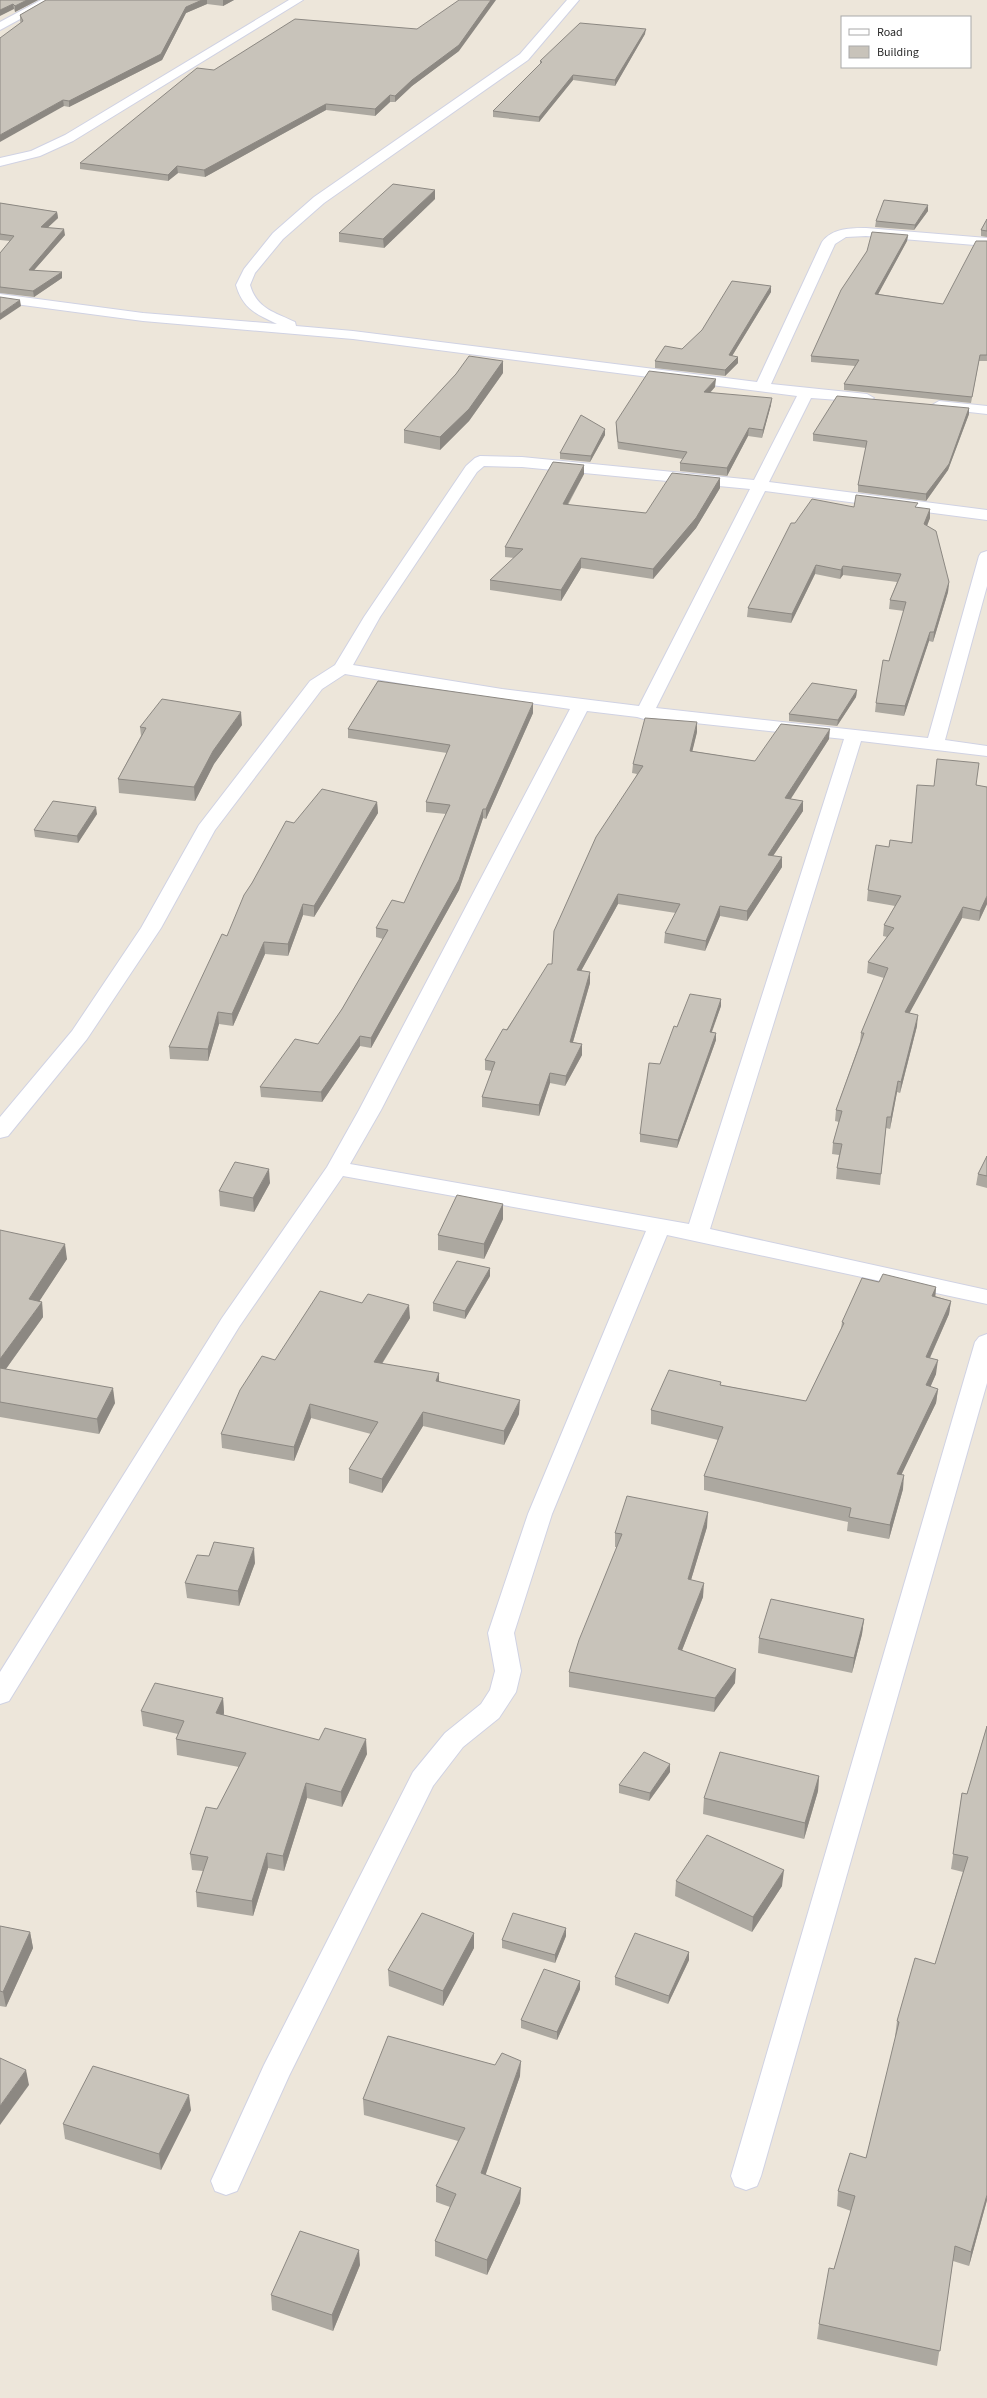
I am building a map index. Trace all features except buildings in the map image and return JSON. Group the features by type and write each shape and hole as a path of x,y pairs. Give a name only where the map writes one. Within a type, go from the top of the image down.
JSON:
{"street":[{"path":"0,27 49,0"},
{"path":"0,162 14,160 44,151 68,138 297,0"},
{"path":"301,330 261,312 248,299 243,285 249,272 278,236 319,200 444,111 499,76 524,57 573,0"},
{"path":"762,387 829,242 836,235 848,232 866,232 987,242"},
{"path":"0,298 143,317 301,330 526,356 806,393 885,400"},
{"path":"644,714 758,485 806,393"},
{"path":"924,404 987,410"},
{"path":"0,1131 80,1035 151,928 206,829 316,685 342,668 372,617 471,469 480,461 522,462 758,485 987,514"},
{"path":"935,744 987,556"},
{"path":"342,668 392,678 581,706 644,714 935,744 987,751"},
{"path":"0,1694 230,1323 337,1168 370,1110 581,706"},
{"path":"697,1234 854,736"},
{"path":"337,1168 697,1234 987,1297"},
{"path":"226,2181 275,2074 424,1780 454,1740 490,1710 503,1692 508,1671 501,1633 540,1514 659,1227"},
{"path":"746,2176 987,1342"}]}
